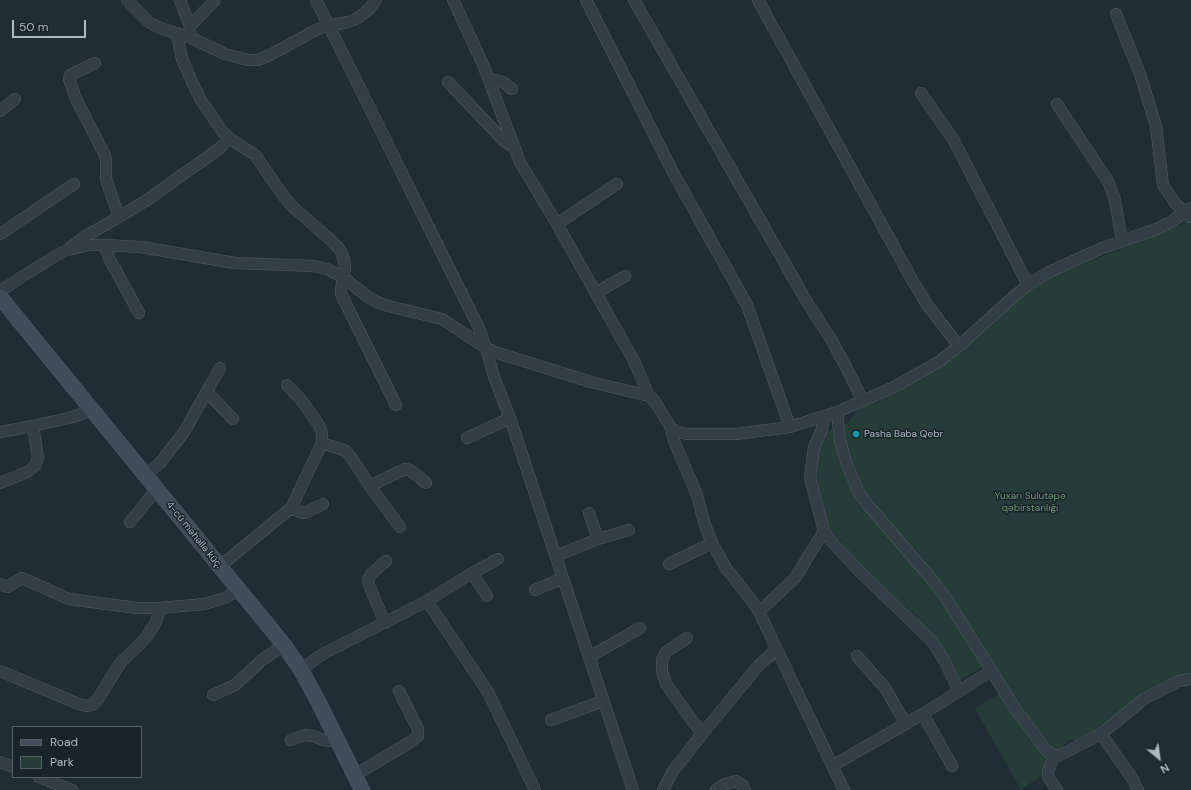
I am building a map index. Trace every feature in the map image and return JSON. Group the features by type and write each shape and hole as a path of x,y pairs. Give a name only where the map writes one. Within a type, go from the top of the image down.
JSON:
{"street":[{"path":"127,0 149,22 160,28 189,37 225,54 238,58 258,60 279,51 314,31 358,18 369,9 376,0"},
{"path":"180,0 190,26 189,37"},
{"path":"190,26 215,0"},
{"path":"316,0 472,314 486,348 494,377 510,418 633,790"},
{"path":"453,0 482,62 520,162 557,224 634,361 649,396 656,403 671,428 674,442 697,495 704,522 712,543 726,568 759,612 844,790"},
{"path":"586,0 674,174 748,304 790,427"},
{"path":"634,0 807,302 832,341 863,401"},
{"path":"758,0 915,285 928,306 959,346"},
{"path":"671,428 687,434 755,432 790,427 837,412 894,387 929,368 959,346 1028,285 1049,272 1066,263 1157,229 1189,213 1175,203 1163,186 1156,126 1140,74 1116,14"},
{"path":"177,34 182,59 201,100 222,131 229,138 255,155 289,203 341,250 345,268 341,289 344,302 396,405"},
{"path":"95,63 70,75 69,80 76,99 105,155 106,179 120,217"},
{"path":"488,78 503,82 512,89"},
{"path":"448,82 505,142 514,146"},
{"path":"921,93 953,139 1028,285"},
{"path":"0,111 15,99"},
{"path":"1057,104 1108,181 1115,200 1122,241"},
{"path":"0,292 55,256 67,250 84,236 120,217 147,200 214,152 229,138"},
{"path":"0,234 74,184"},
{"path":"557,224 617,184"},
{"path":"67,250 89,245 104,245 161,250 236,263 313,266 327,269 344,278 368,297 377,302 442,319 486,348 514,359 591,382 631,393 649,396"},
{"path":"104,245 110,260 139,313"},
{"path":"596,293 625,276"},
{"name":"4-cü məhəllə küç.","path":"0,298 284,645 300,670 362,790"},
{"path":"146,475 160,463 184,432 220,368"},
{"path":"219,567 291,508 322,443 322,433 319,425 302,401 287,385"},
{"path":"207,392 233,419"},
{"path":"0,432 73,417 84,413 90,408"},
{"path":"837,412 840,440 846,462 859,493 942,593 1035,736 1047,751 1054,756 1060,755 1102,734 1144,699 1179,681 1191,679"},
{"path":"824,417 822,429 814,447 810,478 824,531 832,542 861,573 932,641 944,660 959,691"},
{"path":"467,438 510,418"},
{"path":"0,483 27,472 35,466 38,458 33,426"},
{"path":"322,443 346,451 361,470 370,486 400,527"},
{"path":"370,486 405,469 410,470 426,483"},
{"path":"130,522 157,489"},
{"path":"291,508 305,513 323,504"},
{"path":"589,513 598,539"},
{"path":"556,556 598,539 629,530"},
{"path":"759,612 795,578 824,531"},
{"path":"669,564 712,543"},
{"path":"300,670 321,655 427,601 498,559"},
{"path":"385,623 368,586 368,580 371,574 386,561"},
{"path":"472,573 487,596"},
{"path":"0,584 7,587 22,578 69,599 137,608 160,608 204,604 225,598 238,590"},
{"path":"535,590 563,578"},
{"path":"427,601 488,692 535,790"},
{"path":"0,671 79,704 86,706 92,705 98,699 121,662 148,635 156,622 160,608"},
{"path":"589,657 640,628"},
{"path":"687,638 666,652 662,660 662,671 666,684 702,734"},
{"path":"213,695 235,684 262,660 284,645"},
{"path":"663,790 673,771 702,734 759,665 776,650"},
{"path":"857,656 884,688 906,724"},
{"path":"832,766 923,714 992,671"},
{"path":"355,775 418,736 418,729 399,691"},
{"path":"551,720 603,701"},
{"path":"923,714 952,766"},
{"path":"1102,734 1132,778 1138,790"},
{"path":"291,740 304,736 313,736 323,740 337,740"},
{"path":"1054,756 1048,771 1048,777 1057,790"},
{"path":"0,762 12,767"},
{"path":"42,778 72,790"},
{"path":"716,790 725,784 736,781 745,790"}],"green space":[{"name":"Yuxarı Sulutəpə qəbirstanlığı","path":"1189,221 1191,224 1191,673 1150,691 1076,742 1072,739 1045,760 1043,774 1021,790 975,709 1006,689 993,662 960,680 934,639 913,613 864,571 827,524 814,479 816,454 825,432 847,424 859,407 880,401 941,367 1017,300 1050,277"}],"place":[{"name":"Pasha Baba Qebr","path":"856,434"}]}
